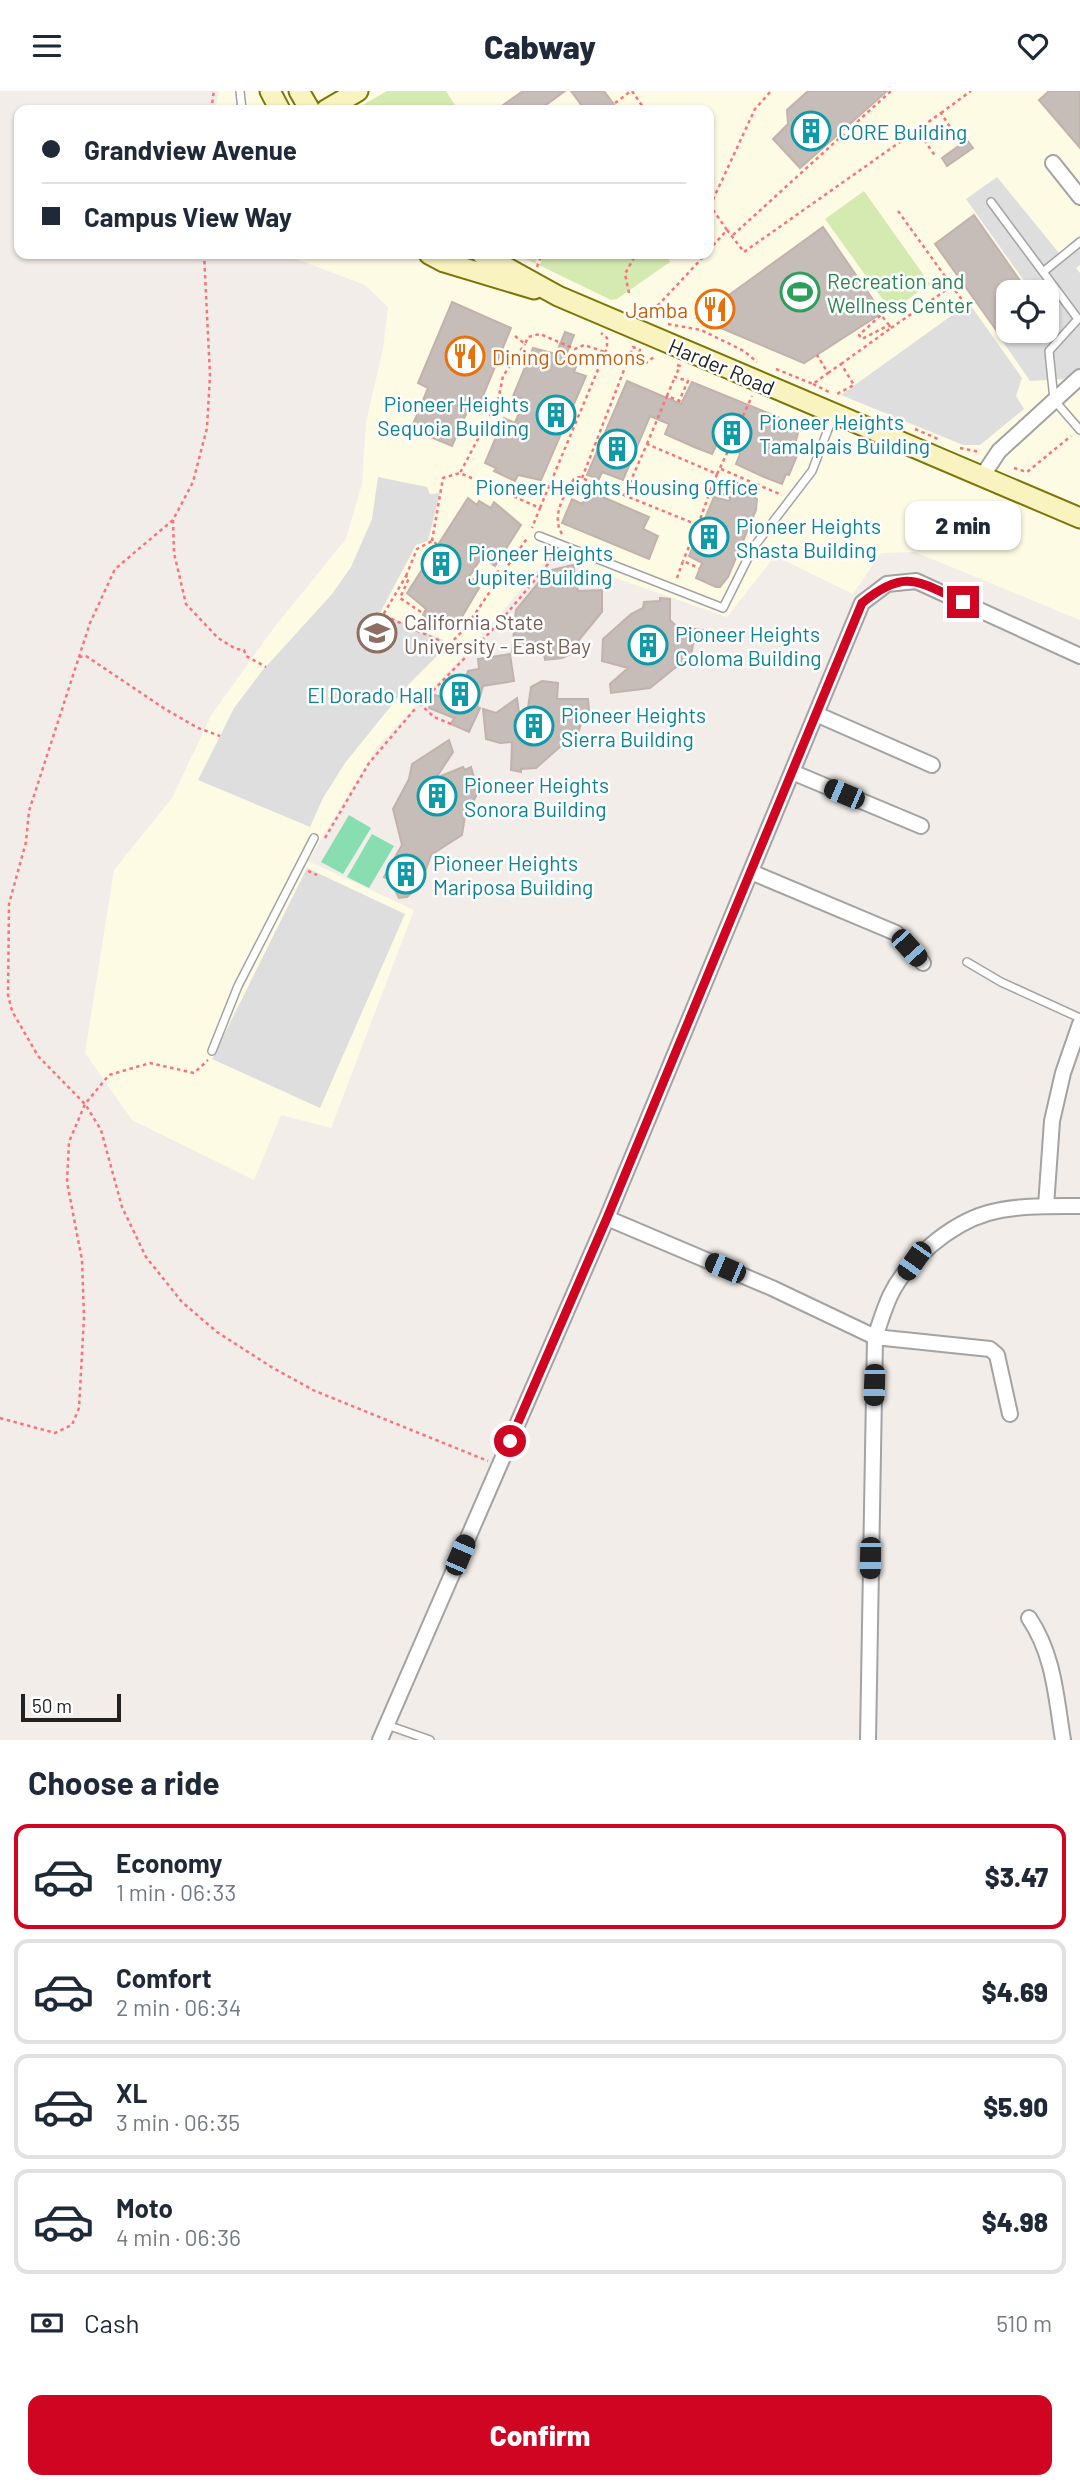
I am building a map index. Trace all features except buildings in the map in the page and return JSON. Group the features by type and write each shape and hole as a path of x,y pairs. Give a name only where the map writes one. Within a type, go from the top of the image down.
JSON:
{"street":[{"path":"334,105 358,91"},
{"path":"1053,163 1080,197"},
{"name":"Harder Road","path":"442,259 496,280 558,296"},
{"name":"Harder Road","path":"491,259 558,296 1080,518"},
{"path":"983,475 999,451 1080,377"},
{"path":"380,1740 607,1218 862,603 887,583 916,581 1080,656"},
{"path":"816,714 932,765"},
{"path":"792,772 921,826"},
{"path":"751,872 896,933 923,963"},
{"path":"1046,1206 1052,1121 1063,1073 1080,1024"},
{"path":"868,1740 875,1337 897,1285 914,1261 949,1232 987,1213 1046,1206 1080,1206"},
{"path":"607,1218 772,1287 875,1337 990,1349 997,1355 1010,1414"},
{"path":"1029,1618 1041,1636 1051,1665 1063,1740"}],"lane":[{"path":"991,202 1077,319 1049,351 1054,400 1080,430"},
{"path":"1043,272 1080,242"},
{"path":"539,536 723,608 753,548 812,471 835,414"},
{"path":"212,1051 238,986 314,838"},
{"path":"967,962 1000,982 1080,1018"},
{"path":"386,1725 430,1740"}],"path":[{"path":"615,103 631,91"},
{"path":"714,196 755,109 771,91"},
{"path":"732,236 891,91"},
{"path":"714,211 744,252 971,91"},
{"path":"941,113 959,141"},
{"path":"917,129 936,157"},
{"path":"898,211 965,304"},
{"path":"714,244 727,230"},
{"path":"204,259 210,375 206,428 192,482 173,520 115,569 90,623 29,811 26,842 9,904 8,995 19,1027 38,1056 85,1104 101,1130 122,1207 146,1257 182,1302 217,1332 315,1391 499,1465"},
{"path":"539,259 537,267 548,272"},
{"path":"629,293 625,274 633,259"},
{"path":"701,259 648,316 681,329 701,330 744,351 758,363"},
{"path":"813,384 952,285"},
{"path":"881,315 890,327 862,339 859,335 881,315"},
{"path":"460,473 498,401 503,376 528,337 540,334 575,349 584,345 605,352"},
{"path":"439,655 466,627 530,535 605,352 607,338 601,334"},
{"path":"515,335 525,344"},
{"path":"582,479 633,347 640,350 636,360 646,363 653,355 680,366 624,496"},
{"path":"817,355 828,373"},
{"path":"768,366 838,397 854,385 841,364"},
{"path":"667,396 681,402 688,381 675,377"},
{"path":"743,416 752,396 761,400"},
{"path":"498,401 517,409"},
{"path":"1014,468 1027,472 1071,436"},
{"path":"647,444 718,474"},
{"path":"666,577 676,581 729,449"},
{"path":"721,469 782,495"},
{"path":"432,541 443,478 460,473 540,508"},
{"path":"573,538 562,533 557,525 557,515 574,479 582,479 698,526"},
{"path":"711,489 729,497 734,482 754,491 756,484"},
{"path":"173,520 174,553 186,604 218,638 236,649 244,650 246,656 266,667"},
{"path":"432,541 461,560"},
{"path":"432,541 418,549 383,615 449,645"},
{"path":"451,724 434,717 420,704 498,624 545,568 552,558 546,550"},
{"path":"683,561 699,568"},
{"path":"474,569 492,580 499,570 504,571"},
{"path":"406,576 410,578 400,599 421,612"},
{"path":"79,657 86,656 176,716 220,736"},
{"path":"320,847 369,763 415,709"},
{"path":"307,870 317,875"},
{"path":"0,1418 55,1433 72,1425 79,1408 84,1318 82,1260 67,1182 69,1142 85,1104 109,1075 150,1063 194,1073 209,1059 212,1051"}],"shaded area":[{"name":"California State University - East Bay","path":"219,91 1080,91 1080,620 915,552 881,553 853,594 775,556 727,617 550,555 478,640 377,747 308,861 414,910 331,1128 281,1115 254,1180 132,1120 85,1053 114,870 172,798 212,714 276,625 346,539 362,484 366,422 383,349 388,307 365,285 296,259 714,259 714,105 216,105"},
{"path":"997,177 1059,253 1080,235 1080,265 1076,268 1080,273 1080,368 1064,379 1030,381 1004,343 1059,343 1059,280 1023,280 966,199"},
{"path":"969,303 1022,378 1016,396 1024,409 980,445 963,445 841,395"},
{"path":"378,477 427,487 430,494 440,493 428,541 416,545 380,613 450,643 408,685 345,763 323,798 310,827 198,780 234,708 262,671 332,594 351,567 372,519"},
{"path":"307,868 405,914 320,1108 212,1059"}],"green space":[{"path":"387,91 446,91 455,105 363,105"},
{"path":"864,191 930,284 891,311 825,219"},
{"path":"526,259 536,259 535,262 540,264 542,259 668,259 670,262 617,299 611,300"},
{"path":"349,815 371,828 343,874 321,862"},
{"path":"372,834 394,846 369,888 347,877"}],"place":[{"name":"CORE Building","path":"811,131"},
{"name":"Recreation and Wellness Center","path":"800,292"},
{"name":"Jamba","path":"715,309"},
{"name":"Dining Commons","path":"465,356"},
{"name":"Pioneer Heights Sequoia Building","path":"556,415"},
{"name":"Pioneer Heights Tamalpais Building","path":"732,433"},
{"name":"Pioneer Heights Housing Office","path":"617,449"},
{"name":"Pioneer Heights Shasta Building","path":"709,537"},
{"name":"Pioneer Heights Jupiter Building","path":"441,564"},
{"name":"California State University - East Bay","path":"377,633"},
{"name":"Pioneer Heights Coloma Building","path":"648,645"},
{"name":"El Dorado Hall","path":"460,694"},
{"name":"Pioneer Heights Sierra Building","path":"534,726"},
{"name":"Pioneer Heights Sonora Building","path":"437,796"},
{"name":"Pioneer Heights Mariposa Building","path":"406,874"}],"route":[{"path":"510,1441 607,1218 862,603 887,583 916,581 963,602"}]}
